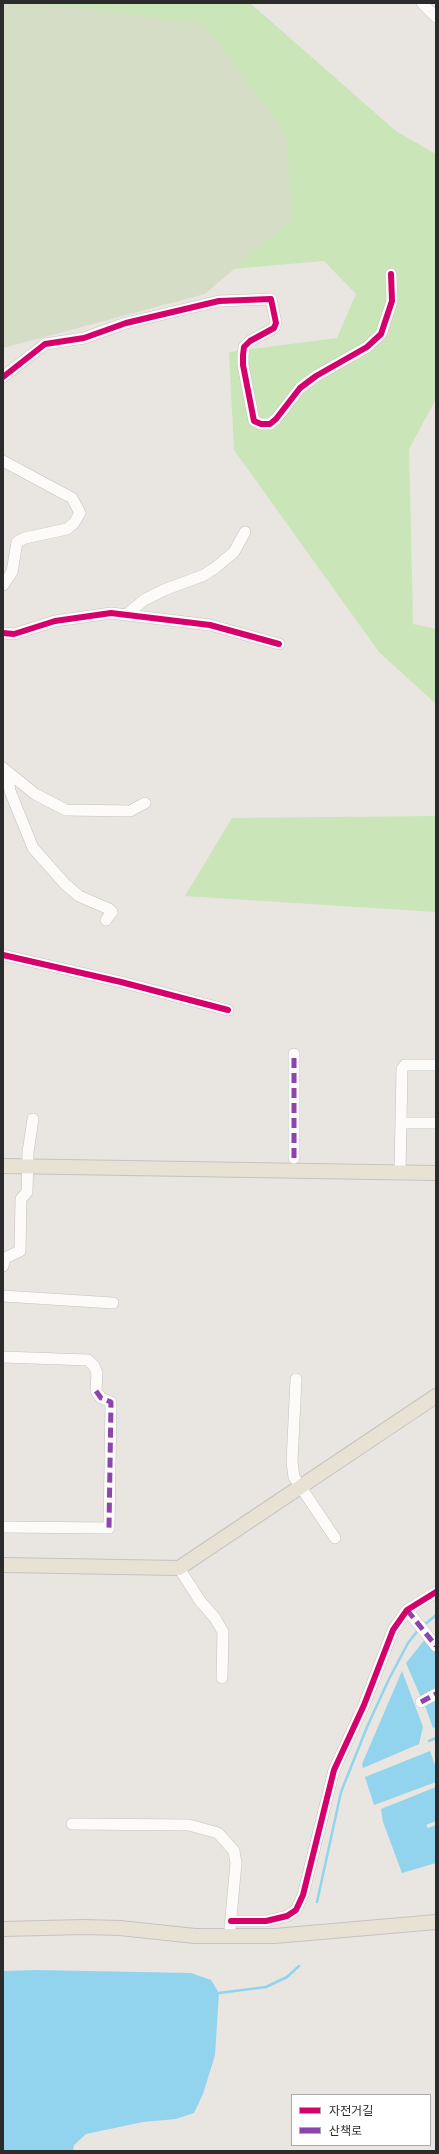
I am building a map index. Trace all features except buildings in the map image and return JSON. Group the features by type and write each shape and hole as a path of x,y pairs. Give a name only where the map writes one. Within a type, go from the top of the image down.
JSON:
{"main road":[{"path":"3,1166 436,1173"},
{"path":"3,1565 179,1568 436,1396"},
{"path":"3,1929 98,1927 195,1936 230,1928 275,1936 436,1922"}],"street":[{"path":"422,3 436,17"},
{"path":"3,378 45,344 84,338 126,324 219,301 271,299 276,323 274,328 250,341 244,347 243,355 243,365 254,421 261,424 270,424 276,420 300,388 316,376 367,347 381,334 392,301 391,274"},
{"path":"3,461 72,498 80,512 74,523 67,529 26,538 17,542 12,572 3,585"},
{"path":"126,615 144,600 164,590 204,575 215,568 234,552 245,532"},
{"path":"3,633 14,634 55,621 111,613 210,625 279,644"},
{"path":"7,771 35,794 66,810 130,811 145,803"},
{"path":"7,771 10,791 33,848 65,884 79,896 109,909 112,912 106,920"},
{"path":"3,955 121,982 228,1010"},
{"path":"294,1054 294,1158"},
{"path":"400,1172 402,1069 405,1065 436,1065"},
{"path":"3,1266 5,1258 20,1251 21,1199 27,1192 28,1152 33,1119"},
{"path":"401,1122 436,1123"},
{"path":"3,1296 113,1302"},
{"path":"3,1356 88,1360 94,1366 97,1373 96,1391 102,1398 111,1402 109,1528 3,1527"},
{"path":"296,1379 292,1462 294,1477 335,1538"},
{"path":"179,1568 200,1601 215,1618 223,1632 222,1678"},
{"path":"72,1824 189,1825 218,1833 234,1851 236,1863 230,1928 287,1916 296,1910 303,1895 334,1770 364,1705 393,1630 407,1610 436,1592"},
{"path":"407,1610 436,1646"},
{"path":"421,1702 436,1694"}],"green space":[{"path":"3,3 250,3 397,132 436,154 436,399 409,449 413,624 436,629 436,704 379,652 234,450 229,352 337,338 356,294 324,261 184,273"},
{"path":"3,3 37,3 84,8 205,25 286,134 292,219 205,294 3,348"},
{"path":"436,816 436,912 185,896 232,818"}],"water":[{"path":"426,1638 436,1650 436,1693 422,1700 406,1663"},
{"path":"402,1671 423,1727 419,1744 363,1768 362,1764"},
{"path":"436,1697 436,1727 433,1728 424,1703"},
{"path":"430,1751 436,1768 436,1782 374,1805 365,1777"},
{"path":"436,1787 436,1821 426,1825 428,1828 436,1825 436,1863 402,1873 383,1822 381,1809"},
{"path":"37,1970 191,1973 211,1980 219,1993 215,2055 203,2094 194,2113 176,2119 143,2122 86,2134 74,2145 73,2151 3,2151 3,1971"}],"waterway":[{"path":"423,1626 436,1615"},
{"path":"317,1902 341,1792 367,1727 389,1679 408,1643 419,1629"},
{"path":"429,1741 436,1738"},
{"path":"219,1993 266,1987 287,1977 299,1966"}],"marked path":[{"path":"294,1054 294,1158"},
{"path":"96,1391 101,1398 111,1402 109,1528"},
{"path":"407,1610 436,1646"},
{"path":"421,1702 436,1694"}],"cycle path":[{"path":"3,377 45,344 84,338 126,323 219,301 271,299 276,323 274,328 250,341 244,347 243,355 243,365 254,421 261,424 270,424 276,419 300,388 316,376 367,347 381,334 392,301 391,274"},
{"path":"3,633 14,634 55,621 111,613 210,625 279,644"},
{"path":"3,955 121,982 228,1010"},
{"path":"231,1921 266,1921 287,1916 296,1910 303,1895 334,1770 364,1705 393,1630 407,1610 436,1592"}]}
